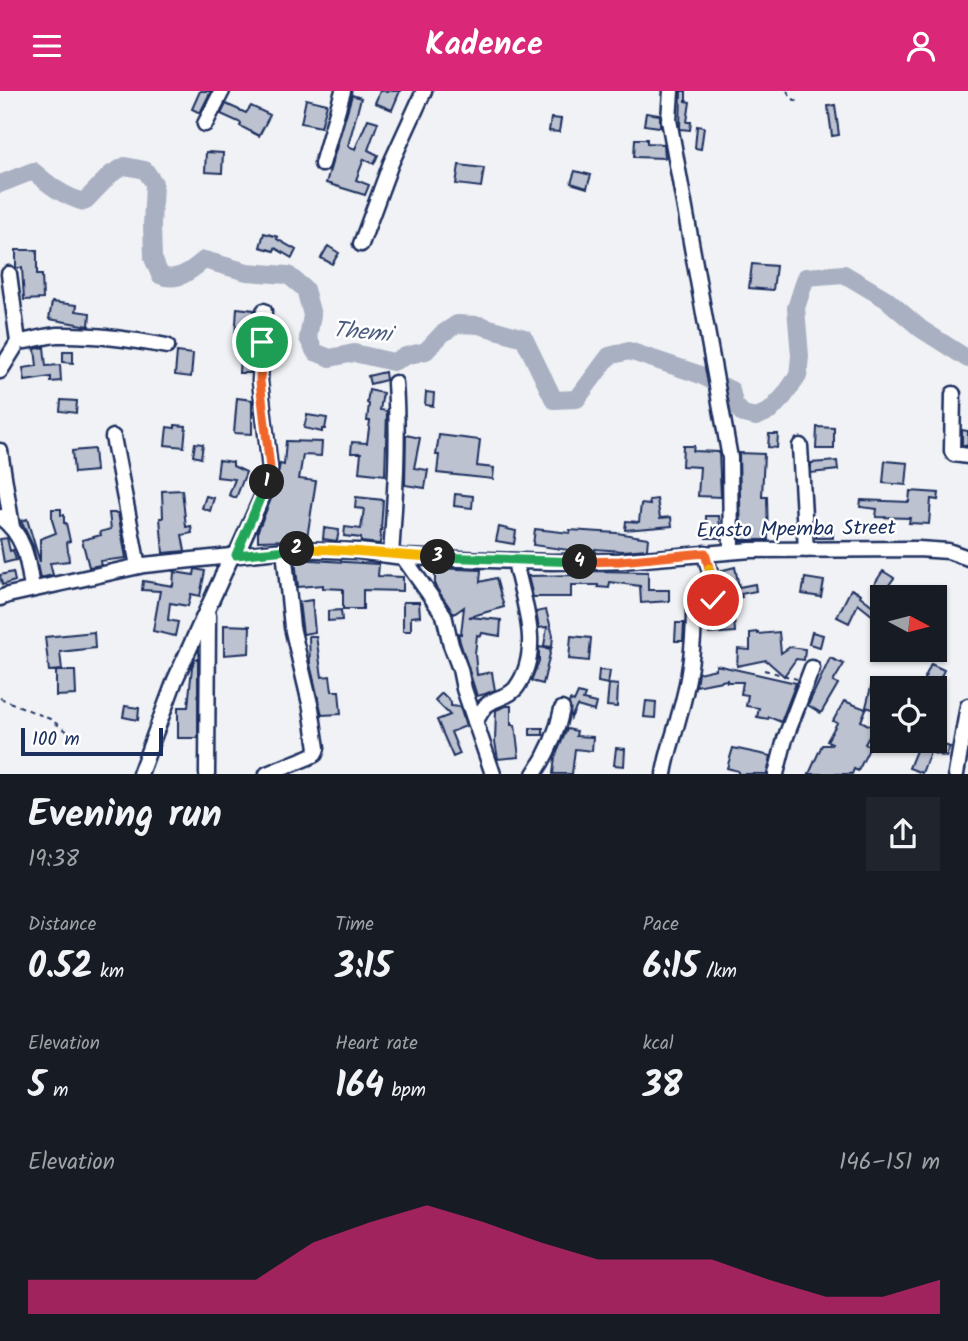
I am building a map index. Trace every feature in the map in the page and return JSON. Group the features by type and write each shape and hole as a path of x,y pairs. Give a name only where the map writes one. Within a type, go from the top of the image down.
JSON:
{"street":[{"path":"205,124 222,91"},
{"path":"322,164 343,91"},
{"path":"361,244 391,163 424,91"},
{"path":"671,91 670,120 730,458 731,551"},
{"path":"0,371 19,342 9,274"},
{"path":"140,774 175,680 209,603 265,490 270,468 260,381 264,311"},
{"path":"19,342 53,335 111,337 167,346"},
{"path":"395,383 398,437 397,556 444,615 464,689 494,774"},
{"path":"953,394 952,451 954,454 968,456"},
{"path":"113,437 138,566"},
{"path":"800,446 806,550"},
{"path":"0,451 12,527"},
{"path":"0,517 12,527 21,540 32,589"},
{"name":"Erasto Mpemba Street","path":"0,598 138,566 321,548 397,556 515,561 620,561 731,551 918,549 948,551 968,558"},
{"path":"267,774 315,754 317,748 311,708 292,627 284,550"},
{"path":"664,774 671,738 679,716 691,650 694,609 696,605 713,600 716,596 705,553"},
{"path":"475,722 488,704 515,689 530,658 531,633 515,561"},
{"path":"207,774 209,603"},
{"path":"776,774 785,739 809,675"},
{"path":"956,774 968,706"},
{"path":"534,774 557,733 562,709"}],"path":[{"path":"787,91 793,99 801,103"},
{"path":"764,670 809,675"},
{"path":"0,698 50,719 76,738"}],"building":[{"path":"200,91 211,91 200,113 192,109"},
{"path":"380,91 400,91 392,110 375,103"},
{"path":"681,91 686,91 686,101 690,102 687,122 691,122 690,130 680,129"},
{"path":"352,95 361,98 348,146 355,149 368,119 378,122 368,150 378,155 374,164 364,159 356,180 369,185 365,195 326,183"},
{"path":"306,99 327,104 321,127 301,123"},
{"path":"226,104 246,113 251,106 270,115 259,136 240,126 241,123 221,114"},
{"path":"835,105 839,135 832,136 828,106"},
{"path":"646,113 660,115 660,127 644,125"},
{"path":"551,118 561,119 559,132 549,131"},
{"path":"697,126 704,127 701,149 695,148"},
{"path":"635,139 664,144 665,158 634,157"},
{"path":"206,152 223,153 222,173 205,172"},
{"path":"459,165 484,168 481,187 456,184"},
{"path":"575,171 591,175 587,188 571,183"},
{"path":"264,233 278,237 277,239 296,250 292,258 275,248 274,251 260,247"},
{"path":"328,246 339,253 332,264 321,258"},
{"path":"16,250 37,250 37,275 42,275 43,299 24,300 22,268 16,268"},
{"path":"752,264 776,266 773,290 749,288"},
{"path":"52,302 77,305 76,311 90,313 89,326 49,319"},
{"path":"237,308 254,310 251,373 239,373 241,340 235,339"},
{"path":"44,347 46,366 60,365 61,381 51,382 51,377 25,381 23,368 37,366 35,349"},
{"path":"63,351 73,351 73,363 63,362"},
{"path":"177,352 193,354 191,377 175,375"},
{"path":"385,372 386,380 370,384 368,376"},
{"path":"369,390 383,393 380,410 387,411 385,475 359,472 361,453 351,453 352,442 367,443 370,421 367,421"},
{"path":"426,392 434,393 433,406 425,405"},
{"path":"237,398 252,400 252,434 234,433"},
{"path":"61,400 77,401 76,413 60,411"},
{"path":"307,415 327,418 325,429 322,429 322,432 304,428"},
{"path":"175,425 186,426 184,447 165,445 167,427 175,428"},
{"path":"817,427 834,428 834,449 816,449"},
{"path":"962,430 968,431 968,446 962,445"},
{"path":"769,434 778,434 777,448 768,447"},
{"path":"406,435 420,438 414,468 428,470 425,488 405,485"},
{"path":"439,435 480,440 477,466 494,468 493,479 437,473"},
{"path":"286,441 322,442 321,456 303,455 299,479 316,481 307,538 293,536 292,540 258,541 258,530 274,492 280,464 284,465"},
{"path":"195,443 203,444 201,458 193,456"},
{"path":"683,446 694,446 693,451 719,452 721,497 698,496 700,467 682,466"},
{"path":"94,449 96,471 74,473 72,451"},
{"path":"739,453 764,454 762,497 767,497 768,540 741,540"},
{"path":"219,460 233,462 233,466 246,472 236,498 229,495 235,479 217,477"},
{"path":"837,461 838,470 811,473 811,463"},
{"path":"885,461 908,463 906,485 883,483"},
{"path":"182,490 186,527 191,526 192,533 182,535 185,551 163,553 160,518 163,518 162,491"},
{"path":"910,491 939,493 938,500 931,499 929,524 909,523 910,518 876,517 877,509 860,507 861,500 909,502"},
{"path":"455,494 473,496 472,508 454,506"},
{"path":"206,496 214,498 210,511 202,508"},
{"path":"356,497 383,500 380,544 361,542 361,538 344,536 345,527 361,529 364,509 355,508"},
{"path":"657,499 660,518 671,517 672,526 625,530 626,521 639,522 641,504 650,505 649,500"},
{"path":"52,509 61,509 61,515 64,515 70,541 67,542 69,561 50,563 53,575 40,578 33,546 21,521 27,519 40,562 40,539 56,533"},
{"path":"109,513 118,513 126,558 100,561 101,565 89,567 82,540 111,529"},
{"path":"706,516 719,516 721,538 706,538"},
{"path":"817,524 833,524 833,538 816,538"},
{"path":"499,527 516,531 514,544 496,541"},
{"path":"324,528 339,530 337,541 323,539"},
{"path":"535,529 570,533 570,530 617,533 648,538 647,549 569,552 533,545"},
{"path":"7,538 10,551 13,550 16,560 4,563 0,539"},
{"path":"295,559 379,564 378,576 403,577 403,591 363,590 363,609 343,609 343,589 323,588 323,585 298,587"},
{"path":"735,567 739,587 755,584 756,591 733,599 735,632 709,634 708,618 721,617 720,606 725,597 719,571"},
{"path":"435,568 481,570 480,582 496,578 504,607 469,617 501,620 500,636 482,633 481,636 477,635 475,654 477,675 492,672 495,690 477,696 458,633 461,634 464,607 454,614 435,586"},
{"path":"195,569 205,571 200,596 191,594 188,606 170,603 168,620 178,622 175,636 153,631 160,591 142,590 143,581 173,586 174,572 194,575"},
{"path":"883,571 894,578 889,585 874,585"},
{"path":"13,572 15,581 2,585 0,575"},
{"path":"580,572 648,572 648,590 669,590 669,601 641,603 640,586 610,582 609,588 598,585 571,585 571,597 533,597 528,576 580,575"},
{"path":"805,578 824,581 821,597 802,594"},
{"path":"851,589 861,594 870,604 870,614 858,604 849,623 837,617"},
{"path":"312,600 315,632 303,634 299,602"},
{"path":"403,602 419,602 420,616 411,617 411,631 403,631"},
{"path":"341,610 342,620 328,621 328,611"},
{"path":"546,610 553,635 552,647 544,646 547,627 539,628 536,612"},
{"path":"676,623 684,623 683,641 675,641"},
{"path":"224,625 250,626 249,653 224,655"},
{"path":"94,632 95,648 60,652 62,670 49,671 45,637"},
{"path":"779,632 781,653 790,647 805,649 804,660 796,659 784,676 766,660 737,666 738,649 750,650 750,633"},
{"path":"812,632 823,635 820,647 809,644"},
{"path":"309,636 316,636 322,677 330,676 332,691 339,691 341,714 322,715 310,664"},
{"path":"571,636 591,638 589,661 569,659"},
{"path":"539,647 551,649 543,684 531,681 539,661"},
{"path":"830,658 844,664 833,682 838,684 821,713 808,705"},
{"path":"195,659 198,659 198,738 178,738 178,707 188,707"},
{"path":"931,664 944,670 941,676 926,676"},
{"path":"716,665 796,683 781,722 769,717 757,717 759,708 746,706 748,695 741,694 743,682 727,680 696,686 698,673 716,669"},
{"path":"599,670 610,671 608,684 598,682"},
{"path":"56,671 75,671 76,695 56,696"},
{"path":"609,684 618,685 617,707 607,706"},
{"path":"870,691 870,708 866,707"},
{"path":"442,693 451,702 451,706 460,707 466,726 451,732 460,754 453,757 437,720 450,715 435,700"},
{"path":"578,693 585,695 583,700 596,703 594,711 577,706 571,718 569,703 570,700 574,702"},
{"path":"646,701 656,702 655,718 644,717"},
{"path":"844,701 866,709 861,721 870,726 870,735 865,744 870,747 858,771 854,769 852,774 809,774 822,745 832,743 827,741 837,723 833,721"},
{"path":"125,706 139,708 138,720 123,717"},
{"path":"511,706 511,725 515,725 519,757 498,759 495,742 496,710"},
{"path":"530,728 543,728 543,735 530,735"},
{"path":"567,729 577,731 576,736 593,737 592,751 575,749 572,774 553,774 555,757"},
{"path":"947,746 950,747 946,757 933,753 947,753"},
{"path":"616,748 625,749 624,766 614,765"},
{"path":"733,748 771,756 767,774 738,774 738,771 727,768"},
{"path":"915,753 930,753 922,773 909,768"}],"waterway":[{"name":"Themi","path":"0,184 33,171 57,190 84,202 111,174 125,166 145,170 154,183 153,258 160,275 178,276 204,260 247,272 288,275 305,289 312,315 308,338 315,352 330,358 354,353 393,362 426,351 442,334 457,324 479,325 524,338 554,400 577,399 609,356 629,351 698,374 731,390 734,404 743,414 756,417 770,411 798,376 800,356 796,308 806,277 844,274 886,299 921,329 968,359"}],"route":[{"path":"262,342 260,381 270,468 265,490 236,555 321,548 402,557 551,562 620,561 705,553 716,596 713,600"}]}
